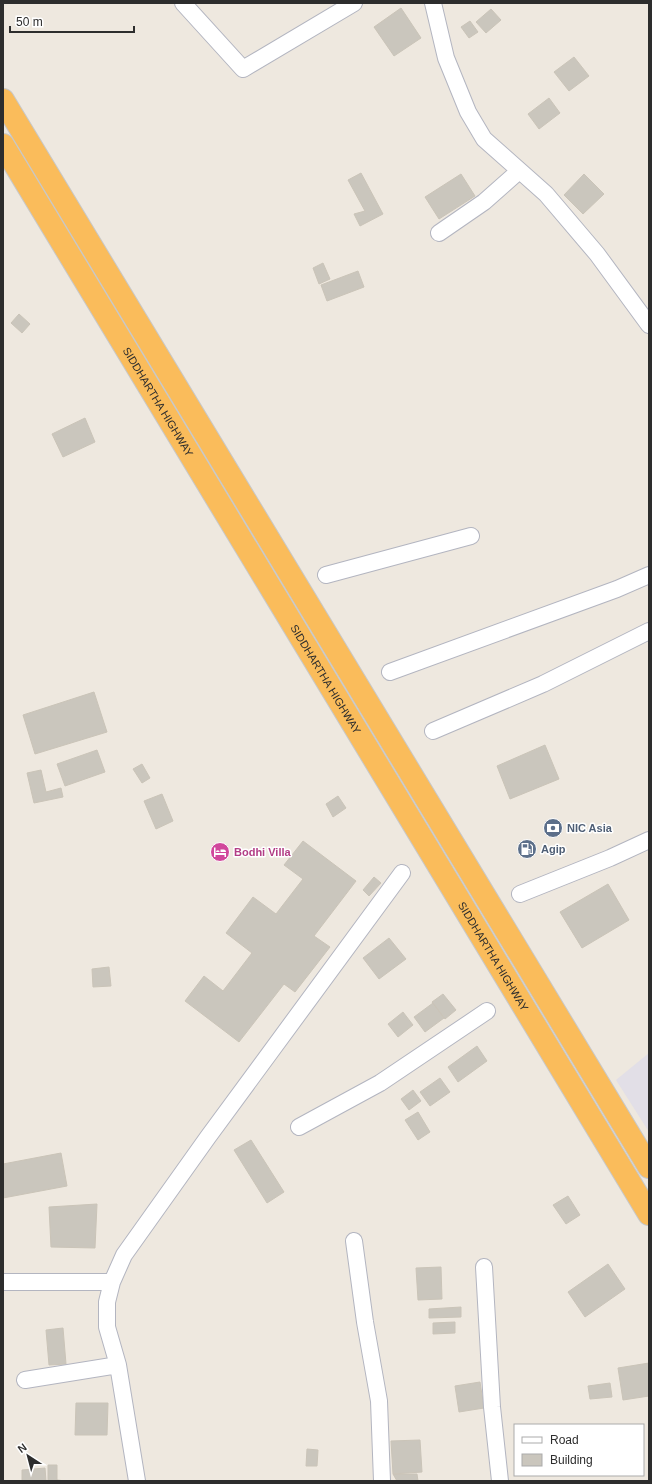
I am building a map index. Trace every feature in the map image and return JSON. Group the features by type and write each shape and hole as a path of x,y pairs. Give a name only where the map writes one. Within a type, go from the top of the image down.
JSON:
{"highway":[{"path":"3,100 649,1167"},
{"name":"SIDDHARTHA HIGHWAY","path":"3,145 649,1214"}],"street":[{"path":"183,3 243,68 354,3"},
{"path":"433,3 446,58 468,112 484,139 546,194 597,254 649,325"},
{"path":"439,233 484,202 519,171"},
{"path":"326,575 471,536"},
{"path":"390,672 616,590 649,575"},
{"path":"433,731 543,684 649,631"},
{"path":"520,894 610,858 649,840"},
{"path":"137,1481 118,1365 107,1327 107,1302 112,1282 124,1254 402,873"},
{"path":"299,1127 380,1083 487,1011"},
{"path":"354,1241 365,1322 380,1401 382,1481"},
{"path":"484,1267 492,1407 500,1481"},
{"path":"3,1282 112,1282"},
{"path":"25,1380 118,1365"}],"shaded area":[{"path":"649,1053 649,1132 616,1080"}],"building":[{"path":"401,8 421,38 394,56 374,27"},
{"path":"491,9 501,20 486,33 476,22"},
{"path":"470,21 478,32 469,38 461,27"},
{"path":"574,57 589,76 569,91 554,72"},
{"path":"549,98 560,113 539,129 528,114"},
{"path":"361,173 383,214 360,226 354,214 365,211 348,180"},
{"path":"461,174 475,196 439,219 425,197"},
{"path":"584,174 604,194 583,214 564,195"},
{"path":"323,263 330,279 319,284 313,268"},
{"path":"358,271 364,287 327,301 321,285"},
{"path":"19,314 30,324 22,333 11,323"},
{"path":"85,418 95,442 63,457 52,434"},
{"path":"94,692 107,732 35,754 23,715"},
{"path":"545,745 559,779 510,799 497,766"},
{"path":"97,750 105,772 65,786 57,764"},
{"path":"142,764 150,778 142,783 133,769"},
{"path":"41,770 46,792 61,788 63,797 34,803 27,773"},
{"path":"162,794 173,821 156,829 144,801"},
{"path":"338,796 346,808 333,817 326,804"},
{"path":"303,841 356,881 314,936 330,947 295,992 284,984 239,1042 185,1001 204,976 223,991 252,953 226,933 253,897 276,914 303,879 284,865"},
{"path":"374,877 381,883 369,896 363,890"},
{"path":"608,884 629,920 582,948 560,912"},
{"path":"389,938 406,959 379,979 363,958"},
{"path":"109,967 111,986 93,987 92,969"},
{"path":"443,994 456,1010 445,1019 432,1002"},
{"path":"433,1003 444,1018 425,1032 414,1017"},
{"path":"403,1012 413,1025 398,1037 388,1024"},
{"path":"477,1046 487,1061 458,1082 448,1067"},
{"path":"440,1078 450,1092 430,1106 420,1092"},
{"path":"413,1090 421,1101 409,1110 401,1099"},
{"path":"418,1112 430,1132 418,1140 405,1120"},
{"path":"251,1140 284,1192 267,1203 234,1150"},
{"path":"61,1153 67,1186 3,1198 3,1164"},
{"path":"568,1196 580,1215 566,1224 553,1205"},
{"path":"97,1204 95,1248 51,1247 49,1207"},
{"path":"608,1264 625,1289 585,1317 568,1292"},
{"path":"441,1267 442,1299 418,1300 416,1268"},
{"path":"461,1307 461,1317 429,1318 429,1309"},
{"path":"455,1322 455,1333 433,1334 433,1323"},
{"path":"63,1328 66,1364 49,1365 46,1330"},
{"path":"649,1363 649,1396 623,1400 618,1368"},
{"path":"480,1382 484,1408 459,1412 455,1386"},
{"path":"610,1383 612,1397 590,1399 588,1386"},
{"path":"76,1403 108,1403 107,1435 75,1435"},
{"path":"420,1440 422,1472 393,1474 391,1441"},
{"path":"307,1449 318,1450 317,1466 306,1466"},
{"path":"48,1465 57,1465 57,1480 66,1481 48,1481"},
{"path":"45,1468 46,1481 22,1481 22,1470"},
{"path":"393,1474 417,1474 418,1481 397,1481"}],"place":[{"name":"NIC Asia","path":"553,828"},
{"name":"Agip","path":"527,849"},
{"name":"Bodhi Villa","path":"220,852"}]}
